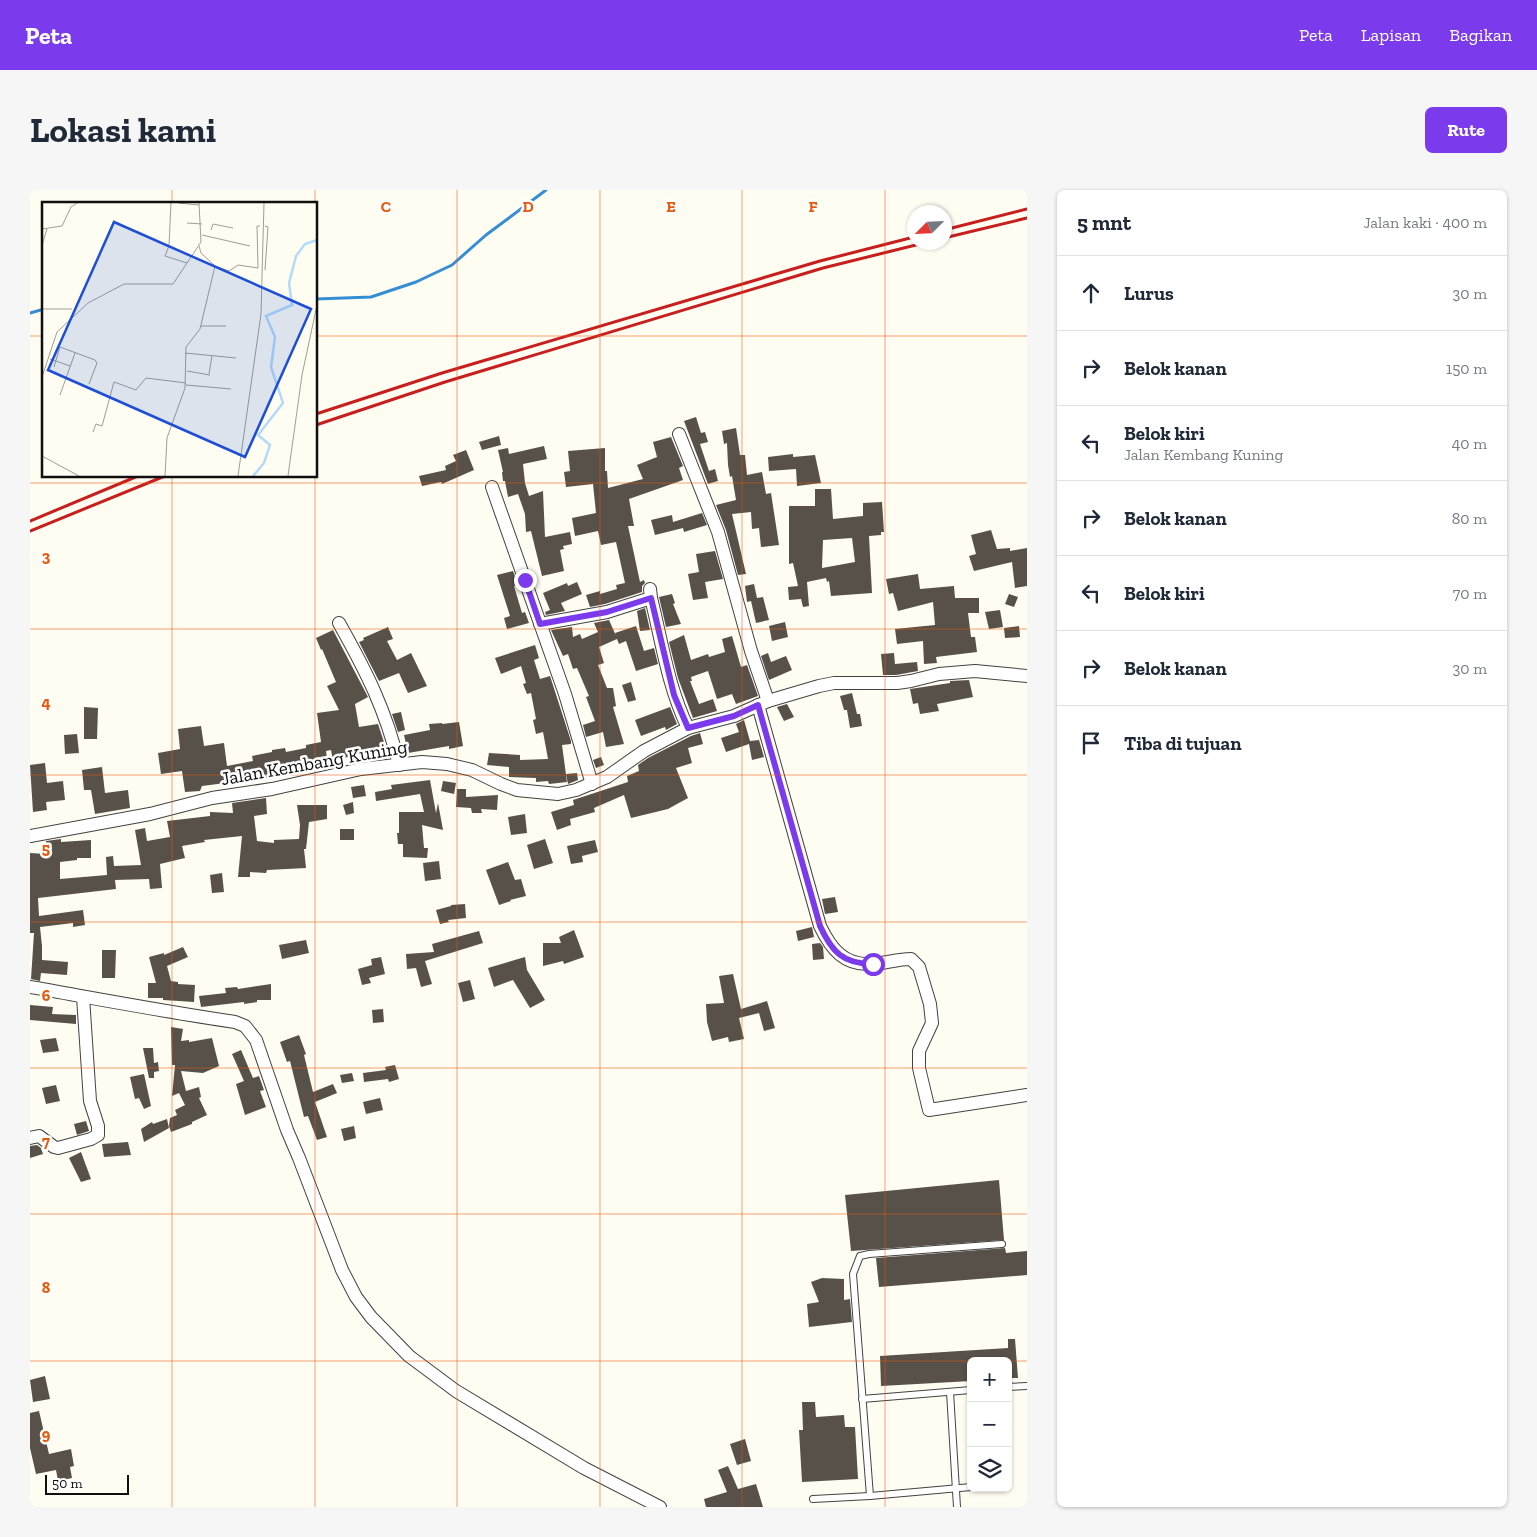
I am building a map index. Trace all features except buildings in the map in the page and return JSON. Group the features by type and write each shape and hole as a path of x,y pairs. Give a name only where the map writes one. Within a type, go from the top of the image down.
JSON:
{"street":[{"path":"679,434 718,532 751,651 820,926 827,942 843,957 862,964 911,959 919,967 927,989 932,1023 919,1051 919,1068 929,1110 1027,1095"},
{"path":"492,487 575,726 592,784"},
{"path":"540,624 607,612 651,593 674,695 688,728"},
{"path":"340,623 367,673 380,704 393,739 399,764"},
{"name":"Jalan Kembang Kuning","path":"30,836 150,814 212,798 272,789 360,769 422,762 447,764 472,770 517,790 558,794 592,784 626,765 644,751 688,728 734,716 763,703 834,683 897,683 939,674 975,671 1027,676"},
{"path":"30,987 165,1012 235,1022 245,1026 256,1040 287,1130 342,1270 356,1297 371,1316 409,1356 456,1391 584,1468 660,1507"},
{"path":"30,1138 39,1136 58,1148 91,1139 98,1135 98,1126 90,1101 83,996"}],"lane":[{"path":"870,1496 853,1274 860,1256 875,1253 1002,1244"},
{"path":"1012,1387 1027,1386"},
{"path":"862,1399 967,1390"},
{"path":"950,1392 957,1507"},
{"path":"813,1499 967,1487"}],"waterway":[{"path":"318,299 371,297 416,282 452,265 486,235 546,190"},
{"path":"30,313 42,310"}],"railway":[{"path":"952,228 1027,209"},
{"path":"952,236 1027,218"},
{"path":"318,413 442,373 820,261 907,239"},
{"path":"318,424 445,382 823,268 907,247"},
{"path":"30,521 133,478"},
{"path":"30,531 160,478"}],"route":[{"path":"525,580 540,624 622,609 651,598 674,695 688,728 734,716 758,705 815,902 820,926 827,942 843,957 862,964 873,964"}]}
